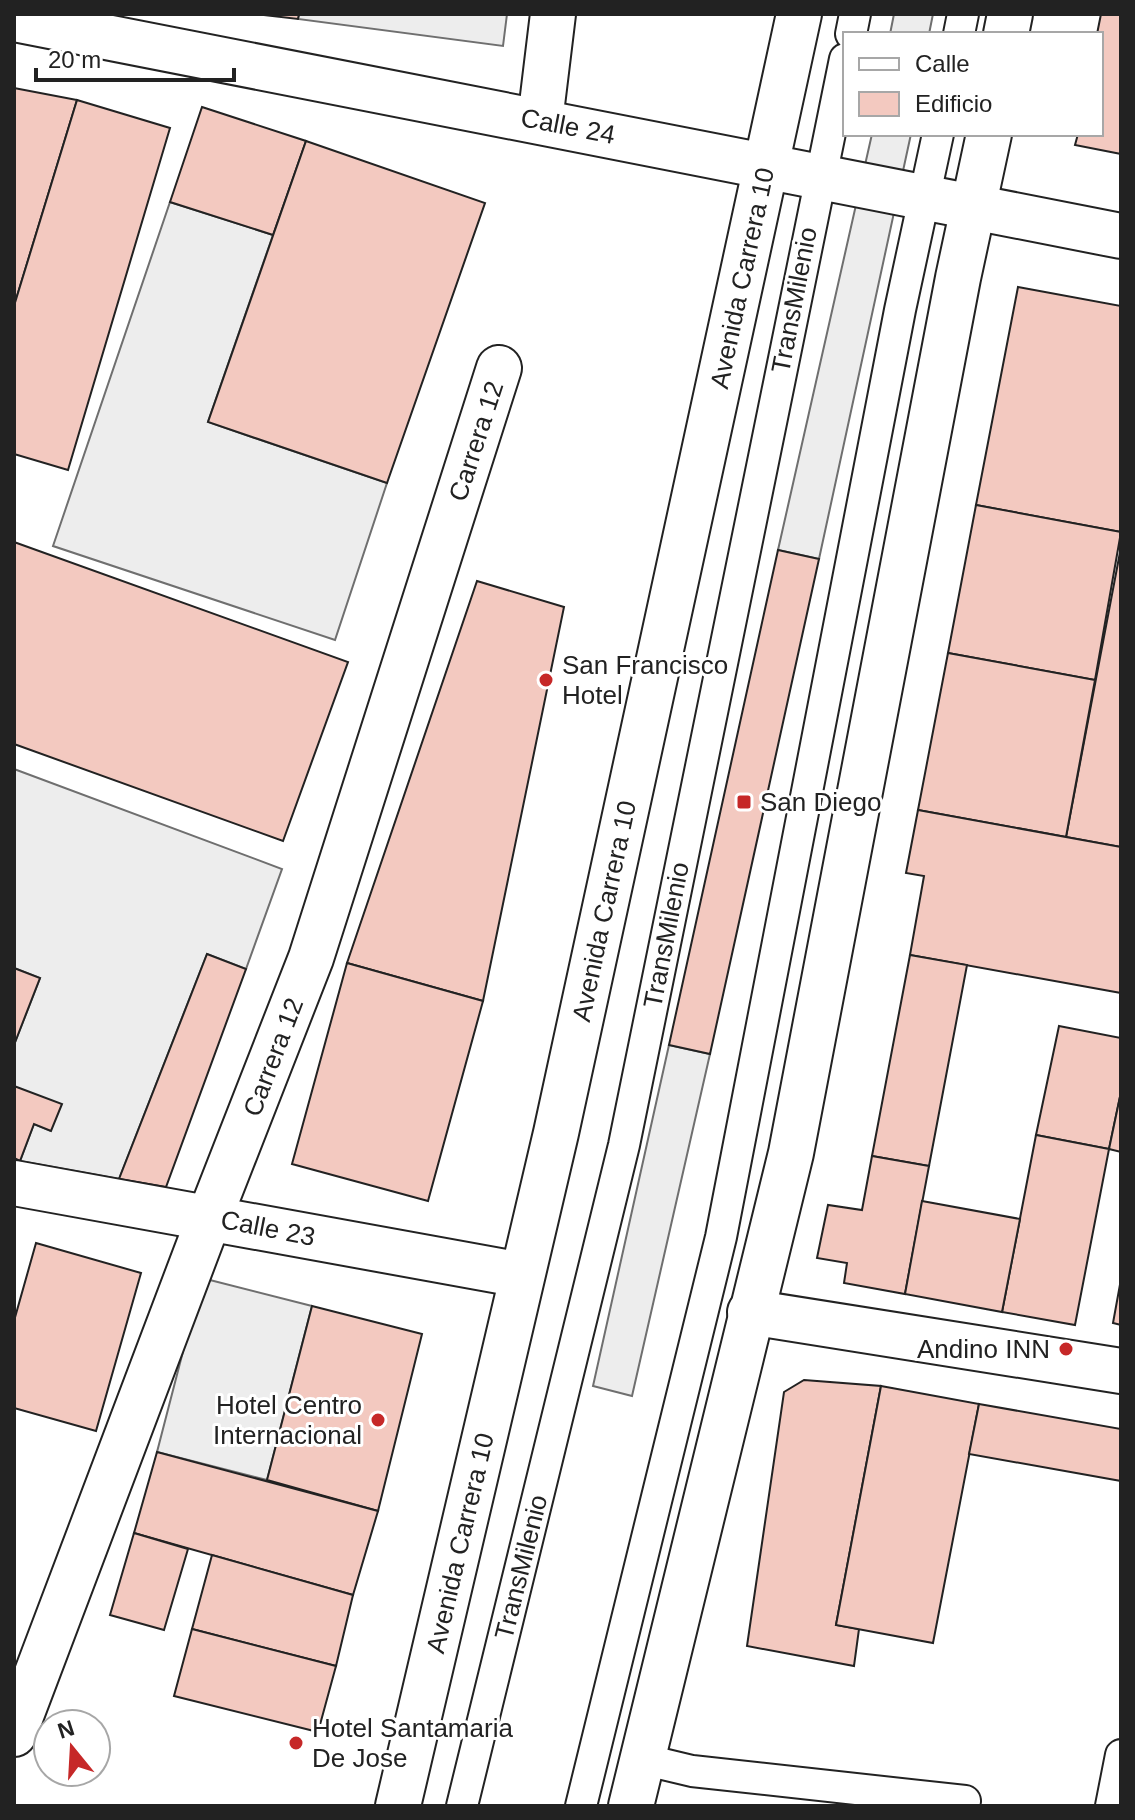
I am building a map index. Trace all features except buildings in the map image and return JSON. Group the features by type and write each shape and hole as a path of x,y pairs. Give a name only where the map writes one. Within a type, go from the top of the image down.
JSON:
{"street":[{"path":"540,121 553,14"},
{"name":"Avenida Carrera 10","path":"398,1806 522,1275 799,14"},
{"name":"Calle 24","path":"14,19 1121,236"},
{"path":"631,1806 791,1153 989,136"},
{"name":"Carrera 12","path":"14,1734 311,958 499,368"},
{"name":"Calle 23","path":"14,1183 210,1216 522,1275"},
{"path":"750,1312 1121,1371"}],"lane":[{"name":"TransMilenio","path":"462,1806 624,1145 843,68"},
{"path":"581,1806 721,1237 938,136"},
{"path":"1111,1806 1121,1755"},
{"path":"642,1759 692,1771 965,1801"}],"shaded area":[{"path":"299,14 507,14 503,46 298,19"},
{"path":"894,14 933,14 929,32 890,32"},
{"path":"872,136 911,136 819,559 778,550"},
{"path":"170,202 273,235 208,422 387,483 335,640 53,546"},
{"path":"14,769 282,869 246,969 207,954 119,1179 20,1161 34,1124 51,1131 14,1086 14,1045 40,978 14,968"},
{"path":"669,1045 710,1054 632,1396 593,1386"},
{"path":"202,1278 312,1306 267,1480 157,1452"}],"place":[{"name":"San Francisco Hotel","path":"546,680"},
{"name":"San Diego","path":"744,802"},
{"name":"Andino INN","path":"1066,1349"},
{"name":"Hotel Centro Internacional","path":"378,1420"},
{"name":"Hotel Santamaria De Jose","path":"296,1743"}]}
